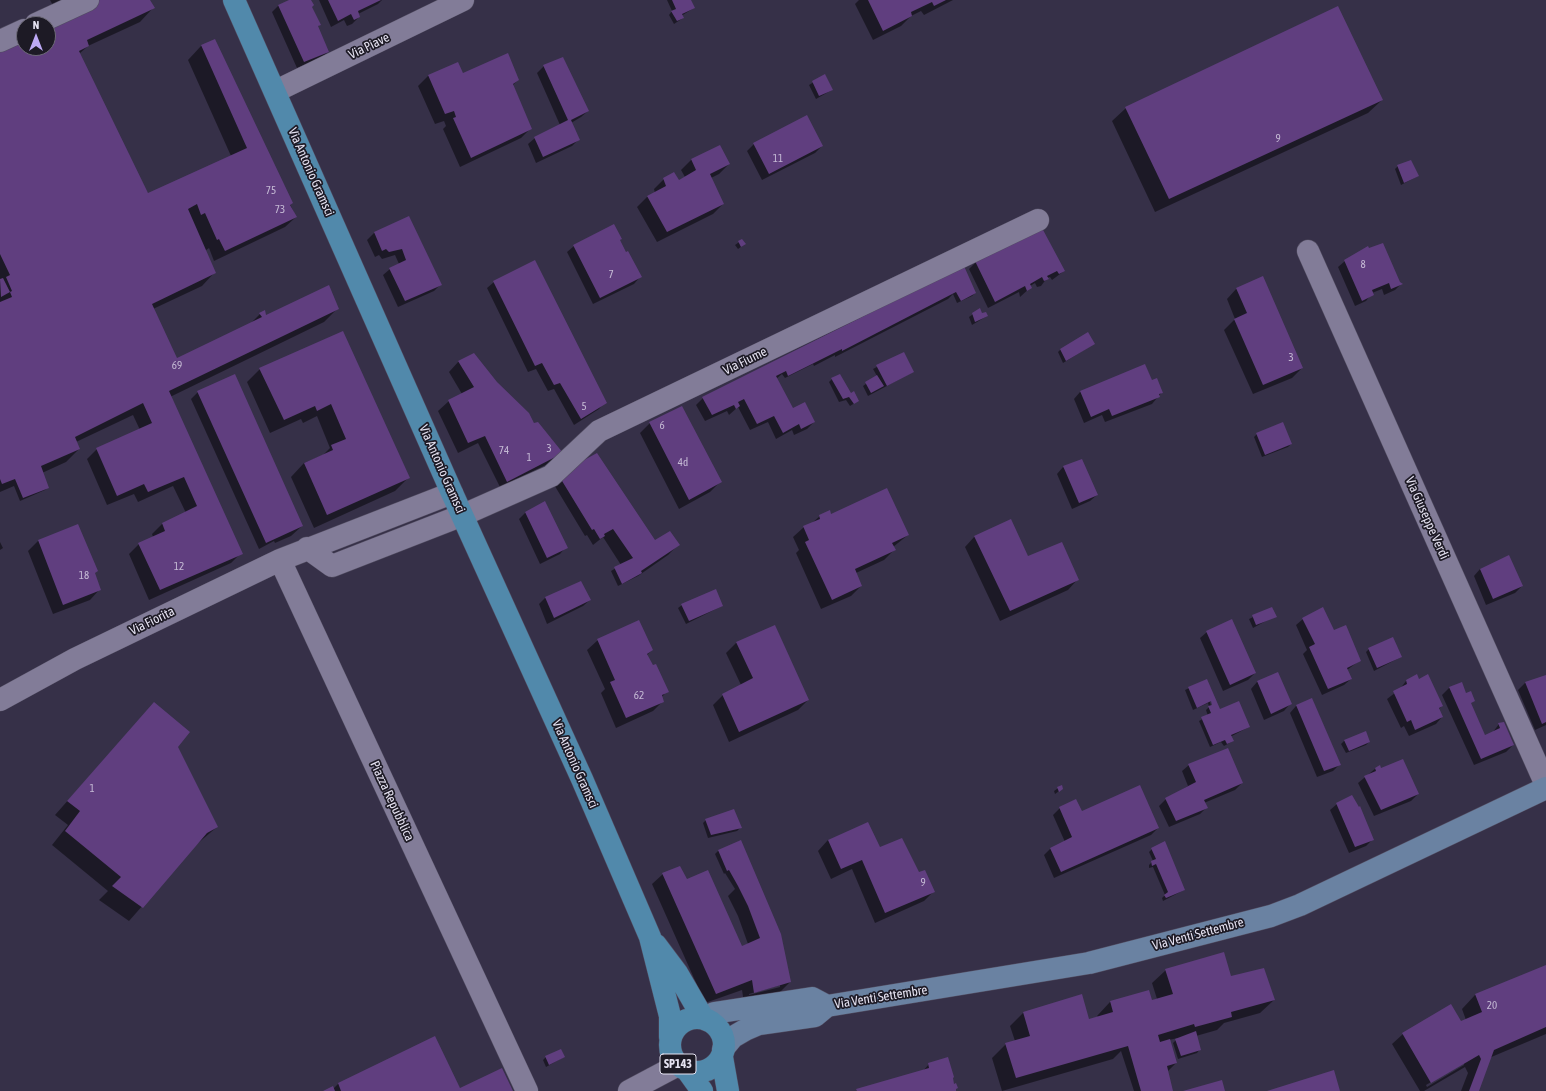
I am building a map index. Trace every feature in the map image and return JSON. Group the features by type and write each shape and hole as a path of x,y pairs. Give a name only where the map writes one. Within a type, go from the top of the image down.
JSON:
{"main road":[{"name":"Via Antonio Gramsci","path":"234,0 276,91 452,493 582,779 650,937 670,1016 670,1037"},
{"name":"Via Antonio Gramsci","path":"650,937 677,973 705,1019"},
{"name":"SP143","path":"702,1091 670,1052 670,1037 679,1025 692,1018 705,1019"},
{"path":"705,1019 715,1026 722,1036 722,1053 728,1091"},
{"name":"SP143","path":"682,1068 697,1072 709,1069 722,1053"}],"street":[{"path":"53,16 88,0"},
{"name":"Via Piave","path":"276,91 463,0"},
{"path":"0,41 16,34"},
{"name":"Via Fiume","path":"462,514 550,476 599,431 1038,220"},
{"name":"Via Giuseppe Verdi","path":"1308,251 1546,785"},
{"name":"Via Fiorita","path":"0,700 75,659 280,560 307,548 452,493"},
{"path":"307,548 332,566 462,514"},
{"name":"Piazza Repubblica","path":"280,560 528,1091"},
{"name":"Via Venti Settembre","path":"722,1053 733,1037 745,1030 759,1024 815,1016 827,1006 1089,963 1271,916 1307,902 1546,788"},
{"name":"Via Venti Settembre","path":"705,1019 714,1013 812,998 827,1006"},
{"path":"629,1091 682,1068"}],"building":[{"path":"98,0 150,0 155,8 87,40 89,46 79,51 148,193 247,148 201,45 215,39 293,203 290,205 297,217 225,251 219,239 217,240 205,213 201,215 197,204 188,209 216,273 152,304 177,358 262,317 259,313 265,310 266,315 329,285 339,309 169,391 243,554 160,590 138,543 165,531 162,523 197,506 184,477 148,492 144,484 117,496 96,448 152,423 143,403 75,437 80,449 41,466 49,488 23,498 15,479 2,484 0,479 0,302 12,297 10,292 12,291 6,277 10,275 0,254 0,46 16,43 16,56 56,56 56,19"},
{"path":"289,0 311,0 314,5 312,7 321,25 318,26 329,52 304,62 278,5"},
{"path":"328,0 381,0 358,11 360,17 354,20 351,14 338,21"},
{"path":"672,0 691,0 695,8 682,14 684,18 677,21 671,11 676,9"},
{"path":"868,0 946,0 934,6 932,2 911,12 912,16 883,31"},
{"path":"1338,6 1383,100 1169,199 1125,107"},
{"path":"508,53 519,80 513,84 532,129 471,158 453,118 456,117 454,111 445,114 428,75 458,62 463,73"},
{"path":"563,57 589,111 571,120 580,140 543,157 534,137 568,120 543,65"},
{"path":"825,74 833,90 819,96 812,81"},
{"path":"807,115 823,146 769,174 753,143"},
{"path":"720,145 730,164 710,174 724,204 667,232 647,196 666,186 663,178 674,172 679,180 696,170 691,159"},
{"path":"1411,160 1419,176 1404,183 1397,165"},
{"path":"409,216 442,285 405,301 389,268 406,260 402,249 389,252 386,249 382,251 374,232"},
{"path":"614,224 622,239 620,240 626,252 628,251 642,277 600,298 573,245"},
{"path":"1042,228 1065,271 1059,274 1057,271 1047,276 1049,279 1044,281 1042,277 1030,284 1032,288 1027,291 1025,286 995,302 975,261"},
{"path":"742,239 746,244 741,247 738,241"},
{"path":"1383,243 1400,282 1403,284 1391,289 1389,283 1372,290 1374,295 1362,301 1344,260 1368,246 1369,248"},
{"path":"535,260 607,403 581,419 560,383 554,385 542,363 535,366 493,281"},
{"path":"964,266 976,293 961,301 956,292 842,351 842,349 788,376 786,371 776,376 793,408 805,402 815,422 801,429 799,424 783,433 774,416 757,424 744,399 738,402 740,406 736,409 734,405 712,415 702,397"},
{"path":"1263,276 1303,368 1263,385 1234,319 1247,313 1236,288"},
{"path":"3,278 10,292 1,297 0,279"},
{"path":"980,308 982,313 986,312 988,316 975,322 972,313"},
{"path":"343,331 410,478 327,515 304,463 333,450 331,445 346,439 331,404 317,411 315,406 284,420 259,368"},
{"path":"1088,332 1095,344 1066,361 1060,349"},
{"path":"904,352 914,372 887,386 876,365"},
{"path":"474,353 497,382 529,413 534,423 538,422 563,453 507,482 485,436 468,443 448,400 474,387 458,361"},
{"path":"1145,364 1152,380 1157,378 1163,393 1159,394 1160,397 1112,416 1109,409 1091,417 1080,391"},
{"path":"235,374 303,526 266,543 197,391"},
{"path":"840,374 851,393 854,391 859,401 854,404 849,397 843,399 831,378"},
{"path":"877,375 884,386 871,393 865,382"},
{"path":"682,406 722,482 689,500 649,422"},
{"path":"1283,422 1292,444 1265,455 1256,433"},
{"path":"597,453 655,540 670,531 680,545 641,571 642,573 622,584 614,567 633,558 613,529 604,534 605,536 600,539 594,529 592,530 559,476 573,466"},
{"path":"1082,459 1098,495 1079,503 1063,466"},
{"path":"887,488 909,535 892,543 896,550 855,569 862,586 832,600 805,542 809,540 803,526 820,519 819,515 830,510 831,514"},
{"path":"545,501 568,548 547,558 525,512"},
{"path":"1011,519 1028,556 1062,542 1079,580 1010,611 974,536"},
{"path":"78,524 98,571 95,573 101,590 63,605 38,540"},
{"path":"1509,555 1523,586 1493,599 1480,569"},
{"path":"581,581 591,600 554,618 545,597"},
{"path":"716,589 723,606 689,621 681,604"},
{"path":"1272,607 1277,617 1256,625 1252,615"},
{"path":"1323,607 1334,630 1346,625 1361,661 1347,668 1352,679 1328,689 1309,647 1315,644 1302,618"},
{"path":"1232,619 1256,673 1230,685 1206,631"},
{"path":"639,620 653,650 647,654 653,665 656,664 669,692 662,695 664,702 626,718 610,682 615,680 597,639"},
{"path":"775,625 809,700 739,732 722,694 753,678 736,642"},
{"path":"1393,637 1402,657 1377,668 1368,648"},
{"path":"1278,672 1292,704 1271,714 1257,681"},
{"path":"1417,674 1419,679 1428,674 1443,706 1439,708 1443,717 1415,730 1411,720 1407,722 1393,691 1407,684 1406,680"},
{"path":"1546,675 1546,722 1542,724 1525,682"},
{"path":"1207,679 1220,709 1239,701 1250,727 1231,735 1234,741 1227,744 1225,740 1213,745 1201,717 1211,713 1208,706 1212,705 1211,701 1197,708 1188,687"},
{"path":"1462,682 1466,693 1471,691 1475,701 1471,703 1485,735 1500,728 1498,723 1504,722 1514,745 1481,759 1449,687"},
{"path":"1312,698 1341,765 1324,771 1296,705"},
{"path":"154,702 190,732 178,747 218,827 207,833 143,908 112,886 121,877 65,831 80,811 67,801"},
{"path":"1366,731 1370,742 1349,751 1344,740"},
{"path":"1228,748 1243,783 1204,800 1208,808 1176,821 1165,798 1196,782 1188,764"},
{"path":"1403,759 1419,794 1381,810 1364,776 1376,771 1375,768 1380,765 1381,768"},
{"path":"1062,785 1063,789 1059,792 1057,787"},
{"path":"1140,785 1159,828 1061,872 1050,848 1072,837 1059,807 1076,799 1082,811"},
{"path":"1352,795 1359,807 1360,806 1374,840 1355,847 1336,803"},
{"path":"734,809 742,828 711,835 705,819"},
{"path":"868,822 880,847 902,838 919,872 925,870 935,892 885,913 862,860 841,869 828,840"},
{"path":"741,840 781,934 791,982 754,993 752,980 716,994 662,873 680,866 687,879 708,870 742,946 760,938 748,906 729,870 727,871 718,850"},
{"path":"1165,841 1185,890 1166,898 1164,895 1168,892 1156,864 1152,866 1151,861 1156,859 1151,848"},
{"path":"1224,952 1231,976 1264,968 1275,1000 1231,1012 1232,1017 1195,1027 1194,1024 1158,1035 1160,1042 1170,1039 1177,1063 1167,1066 1173,1091 1141,1091 1128,1046 1016,1078 1005,1043 1030,1036 1023,1012 1082,994 1089,1019 1113,1012 1110,1001 1149,990 1152,1000 1173,994 1165,969"},
{"path":"1546,965 1546,1027 1494,1050 1479,1091 1469,1091 1481,1059 1479,1055 1431,1083 1402,1033 1451,1004 1461,1021 1482,1012 1475,994"},
{"path":"1196,1031 1201,1050 1181,1056 1175,1039"},
{"path":"435,1036 460,1088 502,1068 513,1091 341,1091 338,1083"},
{"path":"561,1049 565,1057 549,1065 545,1056"},
{"path":"948,1057 954,1077 954,1084 956,1083 958,1088 956,1091 857,1091 856,1089 929,1068 928,1063"},
{"path":"1334,1070 1340,1091 1267,1091"},
{"path":"1222,1080 1225,1091 1183,1091"},
{"path":"333,1086 335,1091 323,1091"}]}
